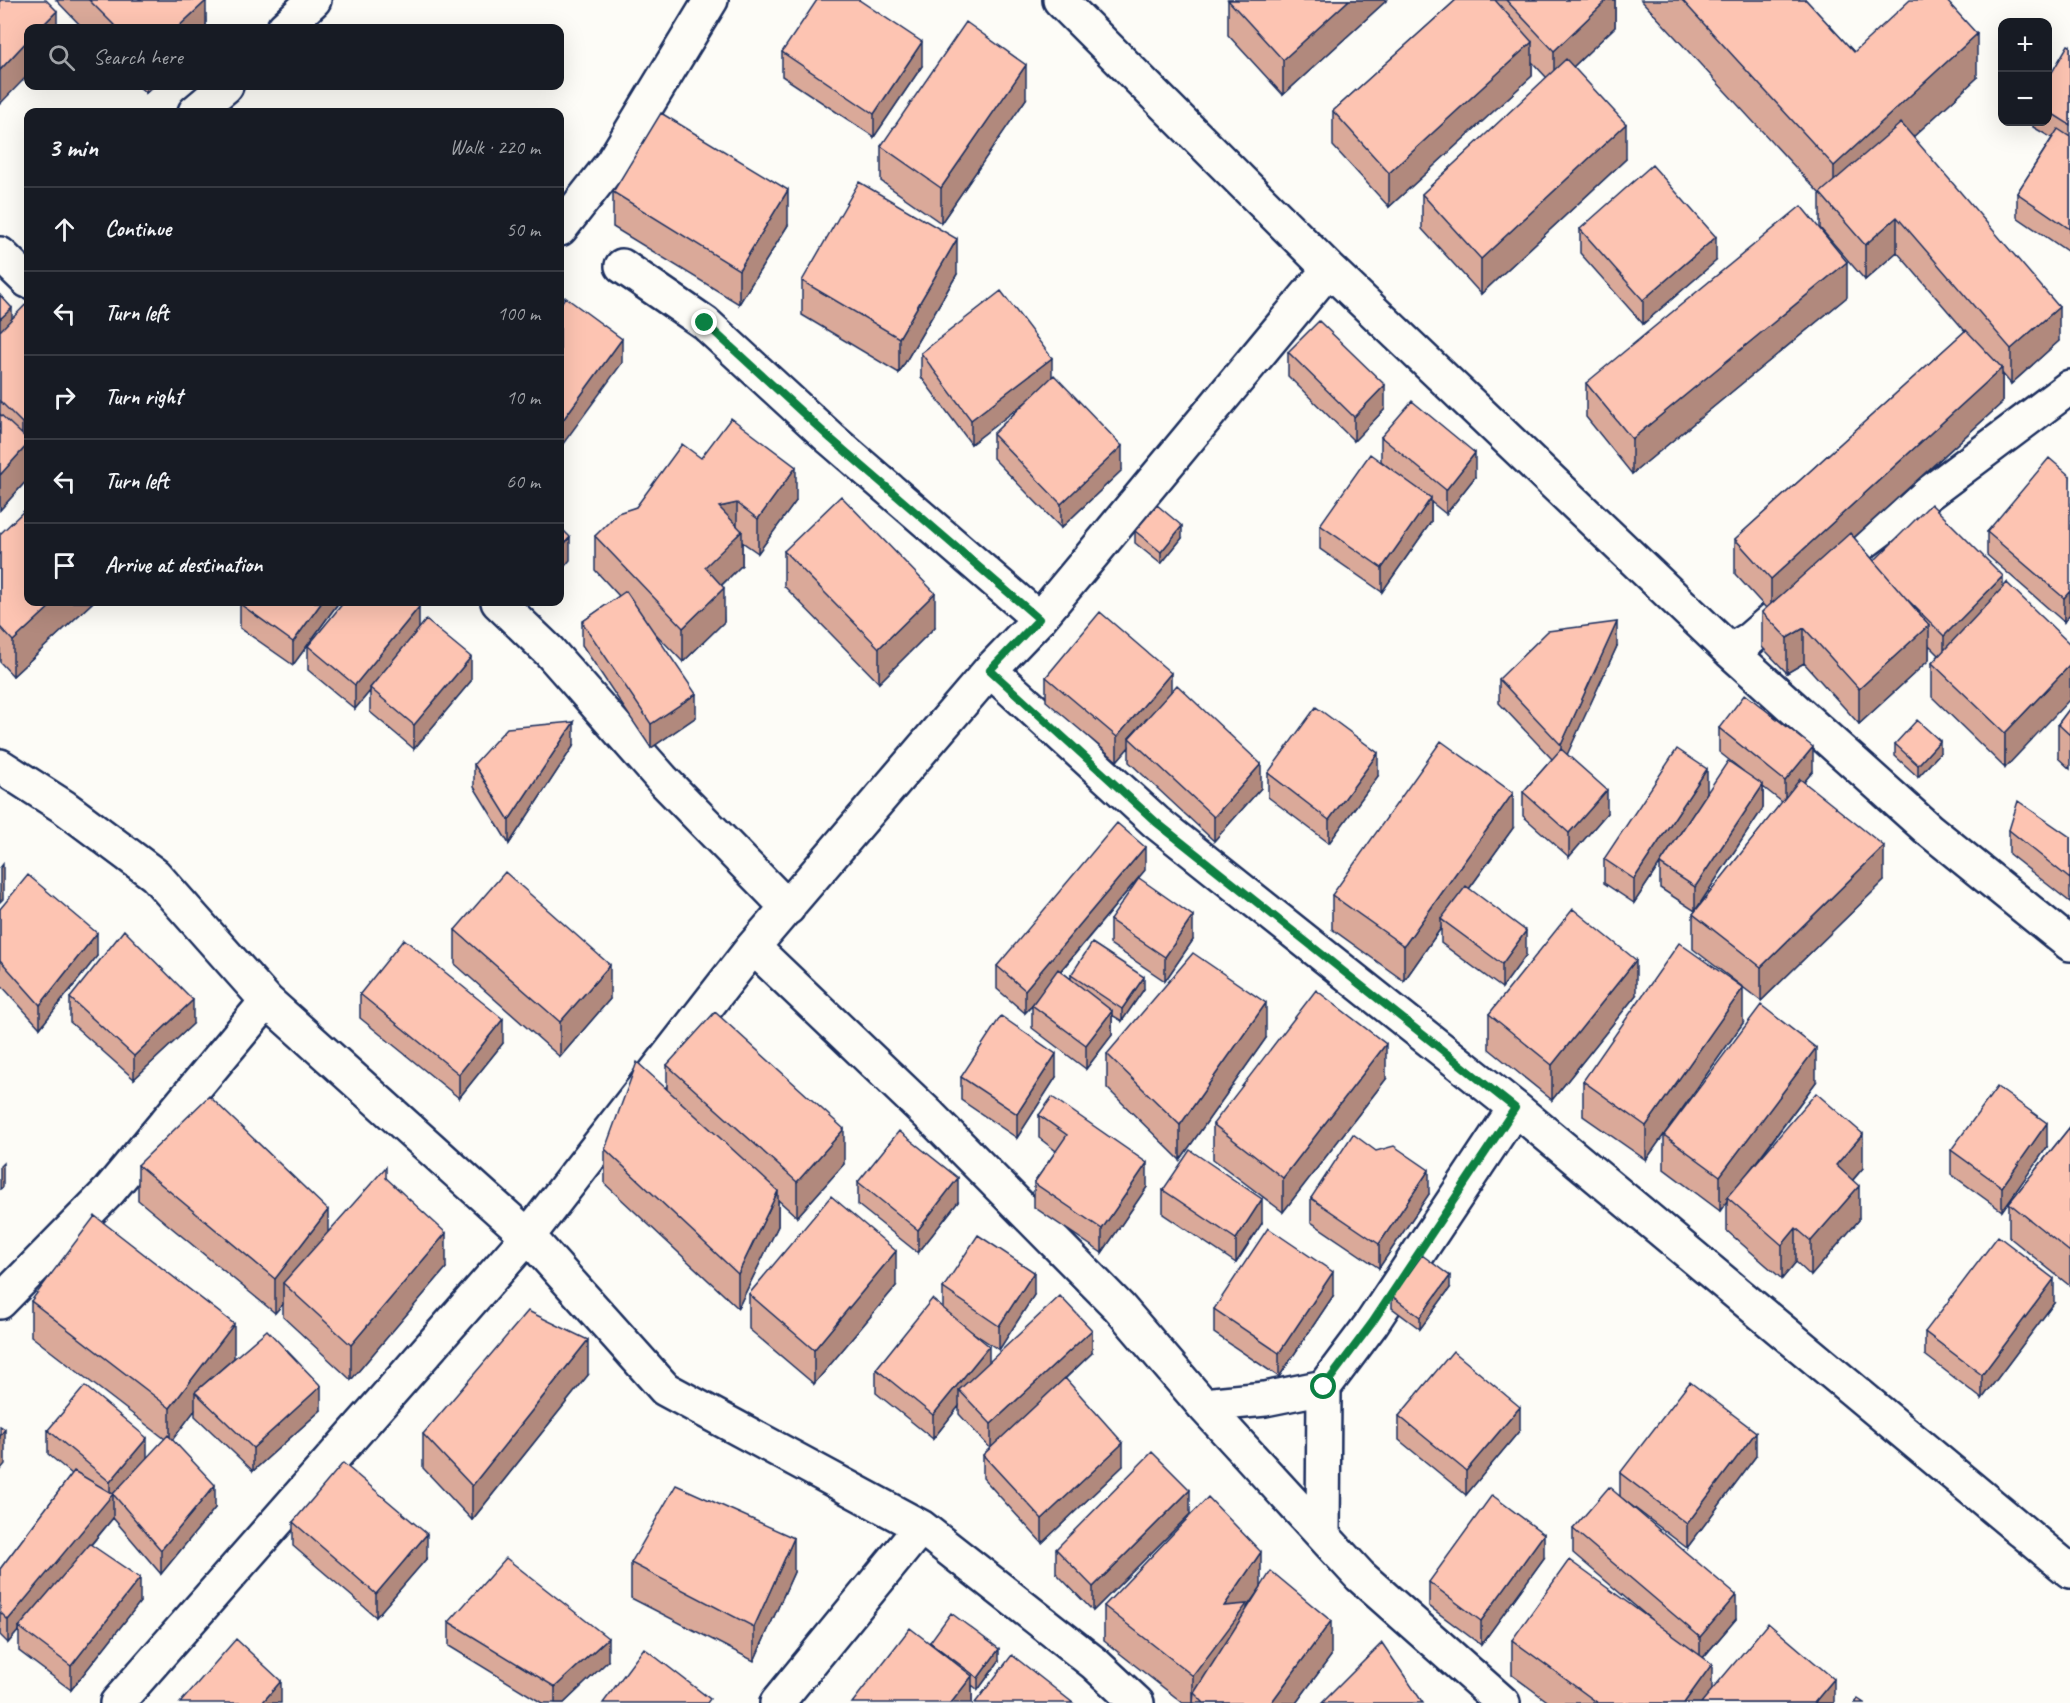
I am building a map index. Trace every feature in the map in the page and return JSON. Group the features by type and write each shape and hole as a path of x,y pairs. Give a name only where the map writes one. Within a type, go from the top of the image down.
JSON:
{"street":[{"path":"288,24 314,0"},
{"path":"564,224 612,163 711,0"},
{"path":"1060,0 1329,269 1730,651 1928,829 2070,944"},
{"path":"200,108 221,90"},
{"path":"0,254 24,277"},
{"path":"622,266 705,323 831,439 1039,619"},
{"path":"117,1703 528,1236 753,947 990,670 1039,619 1329,269"},
{"path":"1730,651 1750,639 1849,553 2070,387"},
{"path":"502,606 549,651 662,779 788,908"},
{"path":"990,670 1156,822 1515,1108 2070,1571"},
{"path":"0,766 64,807 155,875 267,1001 528,1236 665,1389 921,1527 1094,1663 1137,1703"},
{"path":"753,947 930,1116 1119,1306 1203,1405 1360,1576 1503,1703"},
{"path":"0,1302 109,1191 267,1001"},
{"path":"1323,1534 1324,1387 1372,1323 1515,1108"},
{"path":"1203,1405 1266,1399 1324,1387"},
{"path":"777,1703 921,1527"}],"building":[{"path":"0,0 46,0 57,11 44,24 24,24 24,44 0,70"},
{"path":"89,0 206,1 181,24 113,24"},
{"path":"817,0 859,0 922,42 874,114 782,52"},
{"path":"1228,0 1349,0 1283,60"},
{"path":"1456,0 1495,0 1532,42 1389,173 1333,111"},
{"path":"1506,0 1607,0 1554,51"},
{"path":"1682,0 1806,0 1854,52 1910,0 1946,0 1977,34 1834,166"},
{"path":"966,22 1026,65 941,188 881,146"},
{"path":"2068,45 2070,46 2070,125 2052,114 2052,72"},
{"path":"1566,59 1626,124 1481,259 1422,194"},
{"path":"661,113 788,190 739,270 613,192"},
{"path":"1901,123 2059,307 2011,349 1897,217 1865,245 1820,193"},
{"path":"2058,129 2070,137 2070,229 2017,193"},
{"path":"1652,165 1716,237 1643,300 1580,229"},
{"path":"859,182 957,239 899,338 802,281"},
{"path":"1801,206 1847,262 1632,439 1586,383"},
{"path":"1001,291 1052,358 971,420 921,353"},
{"path":"0,295 12,308 0,319"},
{"path":"565,297 622,339 564,419"},
{"path":"24,306 24,421 22,423 0,401 0,331"},
{"path":"1319,321 1385,385 1354,417 1288,352"},
{"path":"1966,330 2002,368 1771,579 1735,539"},
{"path":"1054,375 1122,446 1061,504 993,434"},
{"path":"1412,401 1475,453 1446,490 1381,437"},
{"path":"0,414 24,436 24,448 0,475"},
{"path":"731,418 796,467 758,519 737,503 719,507 742,531 705,567 724,588 683,628 595,536 618,513 636,507 682,444 701,458"},
{"path":"1370,454 1431,498 1382,568 1320,525"},
{"path":"2049,458 2070,476 2070,591 2064,598 1987,532"},
{"path":"841,496 935,593 879,648 784,551"},
{"path":"1931,504 2003,576 1944,636 1905,597 1874,561"},
{"path":"1157,505 1182,526 1161,552 1135,531"},
{"path":"24,511 24,606 51,606 13,641 0,627 0,534"},
{"path":"564,531 570,537 564,544"},
{"path":"1850,533 1929,625 1859,689 1804,628 1787,638 1762,612"},
{"path":"2007,583 2070,644 2070,665 2005,733 1932,663"},
{"path":"626,591 696,694 651,724 582,622"},
{"path":"243,606 319,606 293,642"},
{"path":"341,606 419,607 355,685 308,646"},
{"path":"1100,612 1171,673 1117,737 1046,677"},
{"path":"426,620 471,657 414,725 370,688"},
{"path":"1617,622 1561,745 1499,679 1548,631"},
{"path":"1177,685 1261,764 1214,817 1129,738"},
{"path":"1745,694 1813,747 1785,781 1719,728"},
{"path":"1316,707 1378,753 1329,820 1268,773"},
{"path":"2070,708 2070,735 2058,724"},
{"path":"1917,720 1940,741 1918,765 1895,744"},
{"path":"574,722 509,820 474,764 507,728"},
{"path":"1441,741 1513,793 1404,946 1332,895"},
{"path":"1561,749 1607,790 1569,833 1523,792"},
{"path":"1677,749 1707,769 1634,879 1604,859"},
{"path":"1728,761 1763,785 1695,887 1660,864"},
{"path":"1800,779 1884,846 1761,967 1693,914"},
{"path":"2018,801 2070,837 2070,879 2009,830"},
{"path":"1117,823 1145,847 1025,990 997,966"},
{"path":"505,872 610,965 560,1022 455,930"},
{"path":"28,875 97,933 40,1005 0,960 0,909"},
{"path":"1139,878 1193,916 1165,957 1110,920"},
{"path":"1466,886 1526,931 1502,964 1441,919"},
{"path":"1573,909 1636,960 1552,1065 1489,1014"},
{"path":"124,930 193,1000 134,1056 70,998"},
{"path":"404,939 503,1019 459,1074 360,994"},
{"path":"1092,943 1144,977 1122,1009 1071,975"},
{"path":"1679,943 1743,988 1646,1126 1583,1081"},
{"path":"1193,953 1266,1003 1180,1125 1107,1054"},
{"path":"1058,969 1112,1011 1086,1045 1032,1005"},
{"path":"1316,990 1386,1044 1283,1178 1213,1124"},
{"path":"1761,1005 1816,1048 1720,1176 1664,1135"},
{"path":"715,1012 844,1129 797,1182 667,1065"},
{"path":"1001,1016 1056,1054 1017,1114 961,1077"},
{"path":"637,1062 778,1191 738,1274 605,1149"},
{"path":"1997,1087 2047,1123 2002,1187 1951,1150"},
{"path":"1816,1093 1863,1134 1836,1165 1859,1186 1811,1241 1796,1228 1782,1245 1727,1197"},
{"path":"209,1096 328,1210 275,1279 138,1165"},
{"path":"1052,1097 1147,1163 1102,1229 1034,1183 1067,1135 1039,1115"},
{"path":"2070,1127 2070,1252 2009,1203"},
{"path":"899,1131 958,1178 918,1230 858,1182"},
{"path":"1353,1134 1376,1151 1394,1146 1429,1170 1379,1244 1311,1198"},
{"path":"1190,1150 1262,1199 1236,1239 1163,1190"},
{"path":"386,1167 386,1178 446,1233 351,1345 283,1283"},
{"path":"831,1196 896,1251 814,1350 749,1294"},
{"path":"95,1216 234,1324 170,1408 31,1301"},
{"path":"1268,1228 1333,1272 1279,1353 1214,1309"},
{"path":"978,1235 1034,1272 999,1326 943,1288"},
{"path":"1998,1236 2054,1279 1982,1375 1925,1332"},
{"path":"1422,1255 1450,1276 1420,1317 1392,1296"},
{"path":"1060,1296 1092,1330 991,1424 959,1390"},
{"path":"932,1299 989,1346 933,1415 876,1369"},
{"path":"528,1311 588,1340 472,1486 423,1434"},
{"path":"267,1330 321,1386 253,1448 195,1392"},
{"path":"1453,1351 1520,1407 1466,1471 1399,1416"},
{"path":"1065,1378 1123,1443 1042,1519 983,1455"},
{"path":"1690,1382 1756,1432 1687,1524 1620,1473"},
{"path":"85,1386 147,1438 110,1482 48,1430"},
{"path":"0,1426 5,1429 0,1436"},
{"path":"168,1435 215,1485 161,1550 113,1494"},
{"path":"1152,1452 1190,1490 1093,1587 1056,1549"},
{"path":"343,1463 427,1534 376,1594 293,1522"},
{"path":"74,1471 113,1494 8,1620 0,1612 0,1569"},
{"path":"676,1485 794,1538 754,1627 631,1563"},
{"path":"1609,1487 1736,1595 1700,1637 1573,1529"},
{"path":"1492,1495 1544,1534 1481,1621 1429,1582"},
{"path":"1208,1497 1261,1552 1224,1606 1247,1604 1193,1676 1104,1606"},
{"path":"90,1544 140,1578 71,1666 19,1627"},
{"path":"506,1558 608,1638 555,1687 449,1622"},
{"path":"1569,1560 1712,1664 1684,1703 1598,1703 1512,1640"},
{"path":"1271,1571 1331,1621 1271,1703 1204,1703 1194,1693"},
{"path":"951,1613 999,1649 978,1678 930,1642"},
{"path":"1768,1623 1834,1679 1814,1703 1701,1703"},
{"path":"910,1628 972,1676 951,1703 852,1703"},
{"path":"236,1639 281,1681 262,1703 180,1703"},
{"path":"1382,1643 1423,1703 1322,1703"},
{"path":"644,1648 710,1699 707,1703 603,1703"},
{"path":"1012,1655 1073,1703 975,1703"}],"route":[{"path":"705,323 831,439 1039,619 990,670 1156,822 1386,1002 1515,1108 1372,1323 1324,1387"}]}
